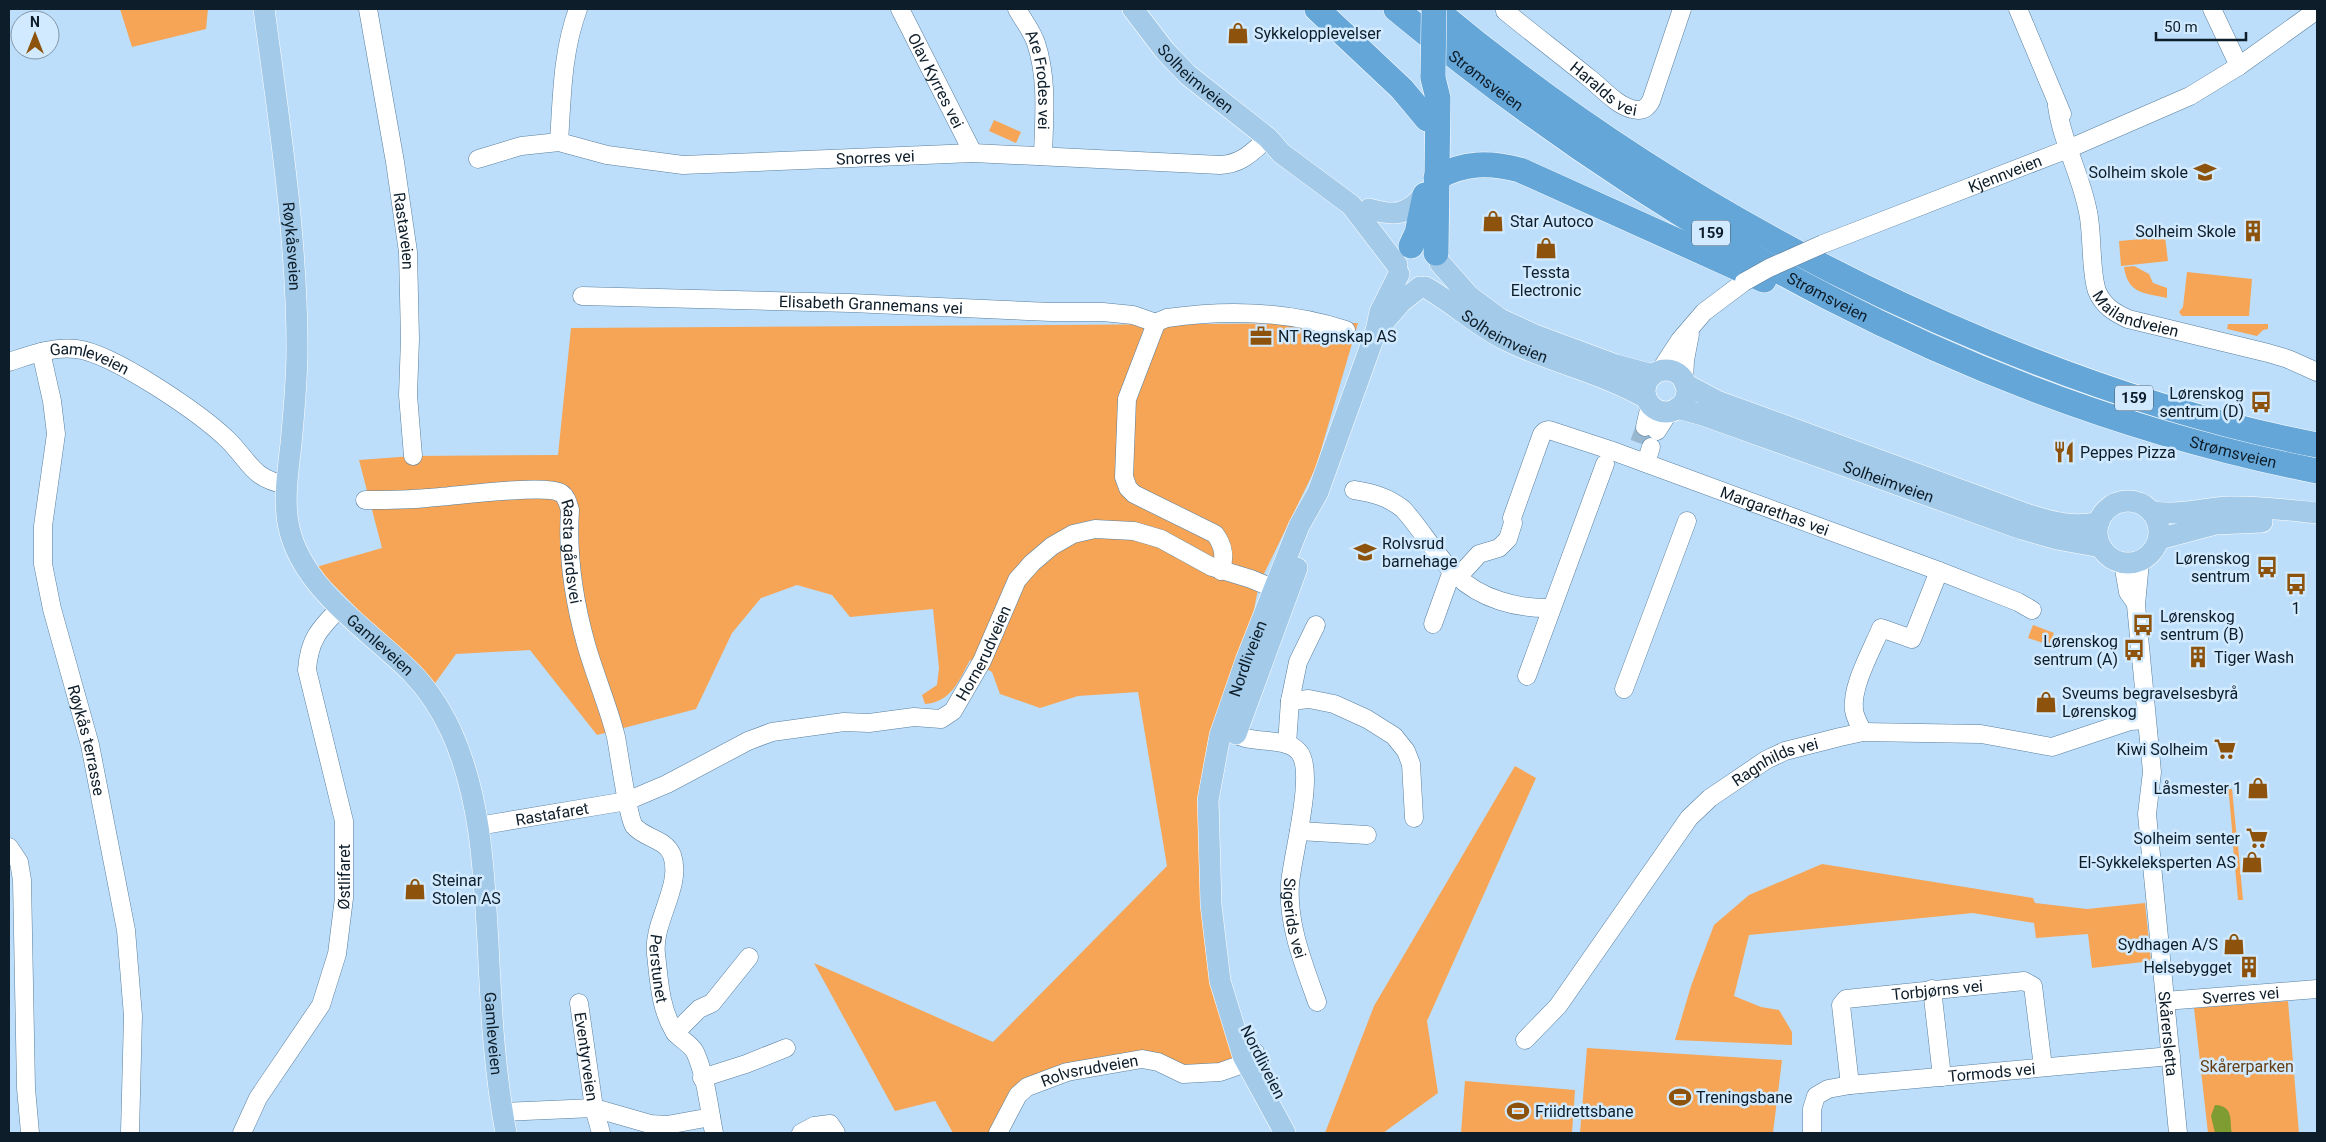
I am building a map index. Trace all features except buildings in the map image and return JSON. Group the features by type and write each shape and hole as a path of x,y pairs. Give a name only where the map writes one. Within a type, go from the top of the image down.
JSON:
{"highway":[{"path":"1317,9 1402,89 1427,119"},
{"name":"Strømsveien","path":"1396,9 1486,82 1629,183 1718,238 1796,281 1885,325 2061,399 2185,439 2317,470"},
{"path":"1435,9 1433,76 1428,98 1427,119 1438,258"},
{"name":"Strømsveien","path":"1435,9 1544,94 1634,156 1733,217 1849,280 1958,330 2101,386 2157,405 2236,427 2317,445"},
{"path":"1404,258 1417,233 1431,186 1438,98 1433,76"},
{"path":"1431,186 1457,168 1480,164 1504,166 1520,170 1871,330 2008,378"}],"main road":[{"name":"Røykåsveien","path":"264,9 285,175 296,298 297,376 287,485"},
{"name":"Solheimveien","path":"1133,9 1182,70 1268,138 1281,152 1351,205 1404,258"},
{"name":"Solheimveien","path":"1268,138 1286,144 1349,190 1390,233 1404,258"},
{"path":"1368,209 1404,212 1418,203 1431,186"},
{"path":"1422,287 1405,282 1404,258 1425,245 1438,258"},
{"name":"Nordliveien","path":"1284,1133 1248,1056 1219,960 1211,905 1208,800 1210,784 1232,729 1280,591 1299,526 1318,492 1376,331 1380,312 1404,258"},
{"name":"Solheimveien","path":"1438,258 1469,296 1500,319 1534,335 1616,365 1656,373"},
{"name":"Nordliveien","path":"1376,331 1401,302 1438,275 1438,258"},
{"name":"Solheimveien","path":"1422,287 1496,335 1526,349 1616,382 1661,406 1703,415 2022,529 2057,539 2101,547"},
{"path":"1664,370 1676,373 1684,382 1686,395 1661,406 1645,388 1656,373 1664,370"},
{"name":"Solheimveien","path":"1684,382 1717,401 2029,515 2070,525 2089,525 2099,522"},
{"name":"Gamleveien","path":"287,485 287,516 293,541 312,574 340,608 412,673 436,703 452,735 463,764 478,826 486,891 493,1039 506,1133"},
{"path":"2153,512 2159,526 2159,538 2151,553 2132,562 2109,557 2101,547 2097,535 2099,522 2111,506 2124,501 2137,502 2153,512 2169,514 2213,508 2244,507 2317,513"},
{"path":"2159,538 2201,526 2230,522 2261,522 2317,527"},
{"name":"Nordliveien","path":"1248,1056 1300,1133"}],"street":[{"name":"Rastaveien","path":"368,9 395,162 408,252 410,339 408,395 413,456"},
{"path":"559,142 564,68 572,25 578,9"},
{"name":"Olav Kyrres vei","path":"900,9 973,152"},
{"name":"Are Frodes vei","path":"1017,9 1035,41 1042,63 1044,93 1043,156"},
{"name":"Haralds vei","path":"1505,11 1619,102 1633,110 1639,110 1647,107 1651,101 1682,9"},
{"name":"Mailandveien","path":"2018,9 2056,106 2060,126 2072,147 2088,212 2095,285 2101,299 2109,308 2128,319 2274,355 2317,372"},
{"path":"2212,9 2239,66"},
{"name":"Kjennveien","path":"1656,373 1704,312 1744,282 1783,261 1822,244 2072,147 2190,96 2239,66 2317,10"},
{"name":"Snorres vei","path":"478,158 521,146 559,142 607,155 683,165 973,152 1231,165 1244,160 1268,138"},
{"name":"Elisabeth Grannemans vei","path":"582,296 851,302 1043,312 1103,312 1133,314 1156,323"},
{"path":"1221,571 1224,557 1219,540 1215,534 1134,494 1125,482 1127,399 1156,323 1173,317 1243,312 1312,320 1346,330"},
{"name":"Kjennveien","path":"1684,382 1685,360 1691,329"},
{"name":"Gamleveien","path":"9,362 42,352 73,349 99,355 113,362 209,424 230,442 260,476 269,481 287,485"},
{"name":"Røykås terrasse","path":"42,352 55,415 56,434 44,526 43,564 52,609 90,745 126,930 134,1016 130,1133"},
{"path":"1645,445 1661,406"},
{"name":"Margarethas vei","path":"1455,574 1479,554 1499,548 1508,539 1513,523 1512,518 1545,431 1549,430 1645,445 1701,483 1939,571 2018,602 2032,610"},
{"path":"1527,676 1605,464"},
{"name":"Rasta gårdsvei","path":"365,500 427,498 530,490 553,490 563,494 570,510 572,570 577,608 586,646 610,710 627,801"},
{"path":"1354,490 1382,496 1404,509 1455,574 1470,586 1511,604 1531,609 1551,608"},
{"path":"1624,689 1687,520"},
{"name":"Hornerudveien","path":"627,801 667,784 748,740 772,732 844,722 869,723 914,717 941,719 953,711 982,661 1017,580 1032,563 1052,546 1073,534 1095,528 1134,530 1161,539 1221,571 1251,579 1280,591"},
{"name":"Skårersletta","path":"2132,562 2128,592 2136,605 2152,772 2148,814 2178,1133"},
{"path":"1863,732 1854,712 1854,699 1859,680 1881,628 1912,639 1939,571"},
{"path":"1433,624 1455,574"},
{"name":"Østlifaret","path":"242,1133 258,1098 321,1005 337,954 344,898 344,820 307,670 308,654 314,638 340,608"},
{"path":"1232,729 1258,741 1281,743 1298,662 1316,625"},
{"path":"1290,701 1309,699 1334,704 1394,736 1406,751 1411,764 1414,818"},
{"name":"Ragnhilds vei","path":"1525,1040 1558,1006 1624,912 1669,843 1689,818 1703,805 1766,760 1785,751 1863,732 1981,734 2052,746 2130,721 2146,720"},
{"name":"Sigerids vei","path":"1281,743 1299,752 1305,766 1306,778 1290,884 1291,914 1317,1002"},
{"name":"Rastafaret","path":"478,826 627,801"},
{"name":"Perstunet","path":"627,801 634,825 650,839 667,846 672,856 671,893 661,919 655,946 660,991 666,1016 675,1033 694,1051 712,1125"},
{"path":"1299,831 1367,835"},
{"path":"9,847 19,862 22,880 26,1088 30,1133"},
{"path":"675,1033 699,1009 712,1003 749,958"},
{"name":"Torbjørns vei","path":"1850,1085 1841,1005 1846,999 1932,989 2024,981 2033,986 2043,1067"},
{"path":"1932,989 1942,1077"},
{"name":"Sverres vei","path":"2165,1001 2317,989"},
{"name":"Eventyrveien","path":"580,1003 594,1108 601,1133"},
{"path":"702,1078 746,1064 786,1048"},
{"name":"Rolvsrudveien","path":"998,1133 1009,1108 1027,1087 1067,1072 1142,1059 1158,1062 1183,1074 1205,1072 1216,1063 1248,1056"},
{"name":"Tormods vei","path":"1812,1133 1812,1109 1816,1096 1828,1089 1850,1085 2171,1056"},
{"name":"Eventyrveien","path":"502,1112 594,1108 650,1124 712,1125"},
{"path":"801,1133 814,1126 830,1124 836,1133"}],"green space":[{"path":"120,9 208,9 206,29 132,47"},
{"path":"994,120 1021,132 1016,143 989,131"},
{"path":"2165,237 2168,261 2121,266 2119,241"},
{"path":"2134,266 2149,274 2153,283 2167,288 2167,298 2144,293 2133,287 2129,283 2124,267"},
{"path":"2187,272 2252,279 2249,316 2182,316 2179,312 2183,307"},
{"path":"1358,323 1316,467 1259,584 1230,732 1214,793 1212,907 1250,1056 1197,1073 1158,1062 1027,1087 998,1133 953,1133 935,1101 895,1111 814,963 993,1042 1167,866 1138,692 1078,696 1040,708 1000,694 992,672 970,660 958,683 948,695 925,704 922,695 937,685 939,668 933,609 850,617 832,595 797,585 761,598 732,633 696,709 597,735 530,650 456,654 433,686 316,567 382,548 359,460 413,456 558,455 571,328"},
{"path":"2228,324 2268,324 2268,329 2263,330 2257,336 2227,329"},
{"path":"2033,625 2054,633 2049,645 2028,638"},
{"path":"1515,766 1536,778 1427,1021 1438,1093 1383,1133 1325,1133 1374,1006"},
{"path":"2232,789 2237,840 2233,841 2229,795 2202,796 2202,791"},
{"path":"2233,845 2238,845 2243,900 2238,900"},
{"path":"1822,864 2033,898 2035,903 2087,909 2145,903 2151,961 2092,968 2088,934 2036,938 2034,923 1973,913 1749,935 1734,996 1761,1007 1779,1010 1792,1032 1792,1045 1675,1040 1691,986 1714,925 1749,895"},
{"name":"Skårerparken","path":"2288,1001 2299,1133 2208,1133 2194,1008"},
{"name":"Treningsbane","path":"1587,1048 1782,1060 1773,1133 1580,1133"},
{"name":"Friidrettsbane","path":"1465,1081 1575,1090 1572,1133 1461,1133"}],"shaded area":[{"path":"2215,1105 2226,1108 2228,1111 2232,1133 2215,1133 2211,1116"}],"tunnel":[{"path":"1639,443 1645,427"}],"place":[{"name":"Sykkelopplevelser","path":"1238,33"},
{"name":"Solheim skole","path":"2205,172"},
{"name":"Star Autoco","path":"1493,221"},
{"name":"Solheim Skole","path":"2253,231"},
{"name":"Tessta Electronic","path":"1546,248"},
{"name":"NT Regnskap AS","path":"1261,336"},
{"name":"Lørenskog sentrum (D)","path":"2261,402"},
{"name":"Peppes Pizza","path":"2064,452"},
{"name":"Rolvsrud barnehage","path":"1365,552"},
{"name":"Lørenskog sentrum","path":"2267,567"},
{"name":"1","path":"2296,584"},
{"name":"Lørenskog sentrum (B)","path":"2143,625"},
{"name":"Lørenskog sentrum (A)","path":"2134,650"},
{"name":"Tiger Wash","path":"2198,657"},
{"name":"Sveums begravelsesbyrå Lørenskog","path":"2046,702"},
{"name":"Kiwi Solheim","path":"2225,749"},
{"name":"Låsmester 1","path":"2258,788"},
{"name":"Solheim senter","path":"2257,838"},
{"name":"El-Sykkeleksperten AS","path":"2252,862"},
{"name":"Steinar Stolen AS","path":"415,889"},
{"name":"Sydhagen A/S","path":"2234,944"},
{"name":"Helsebygget","path":"2249,967"},
{"name":"Treningsbane","path":"1680,1097"},
{"name":"Friidrettsbane","path":"1518,1111"}]}
